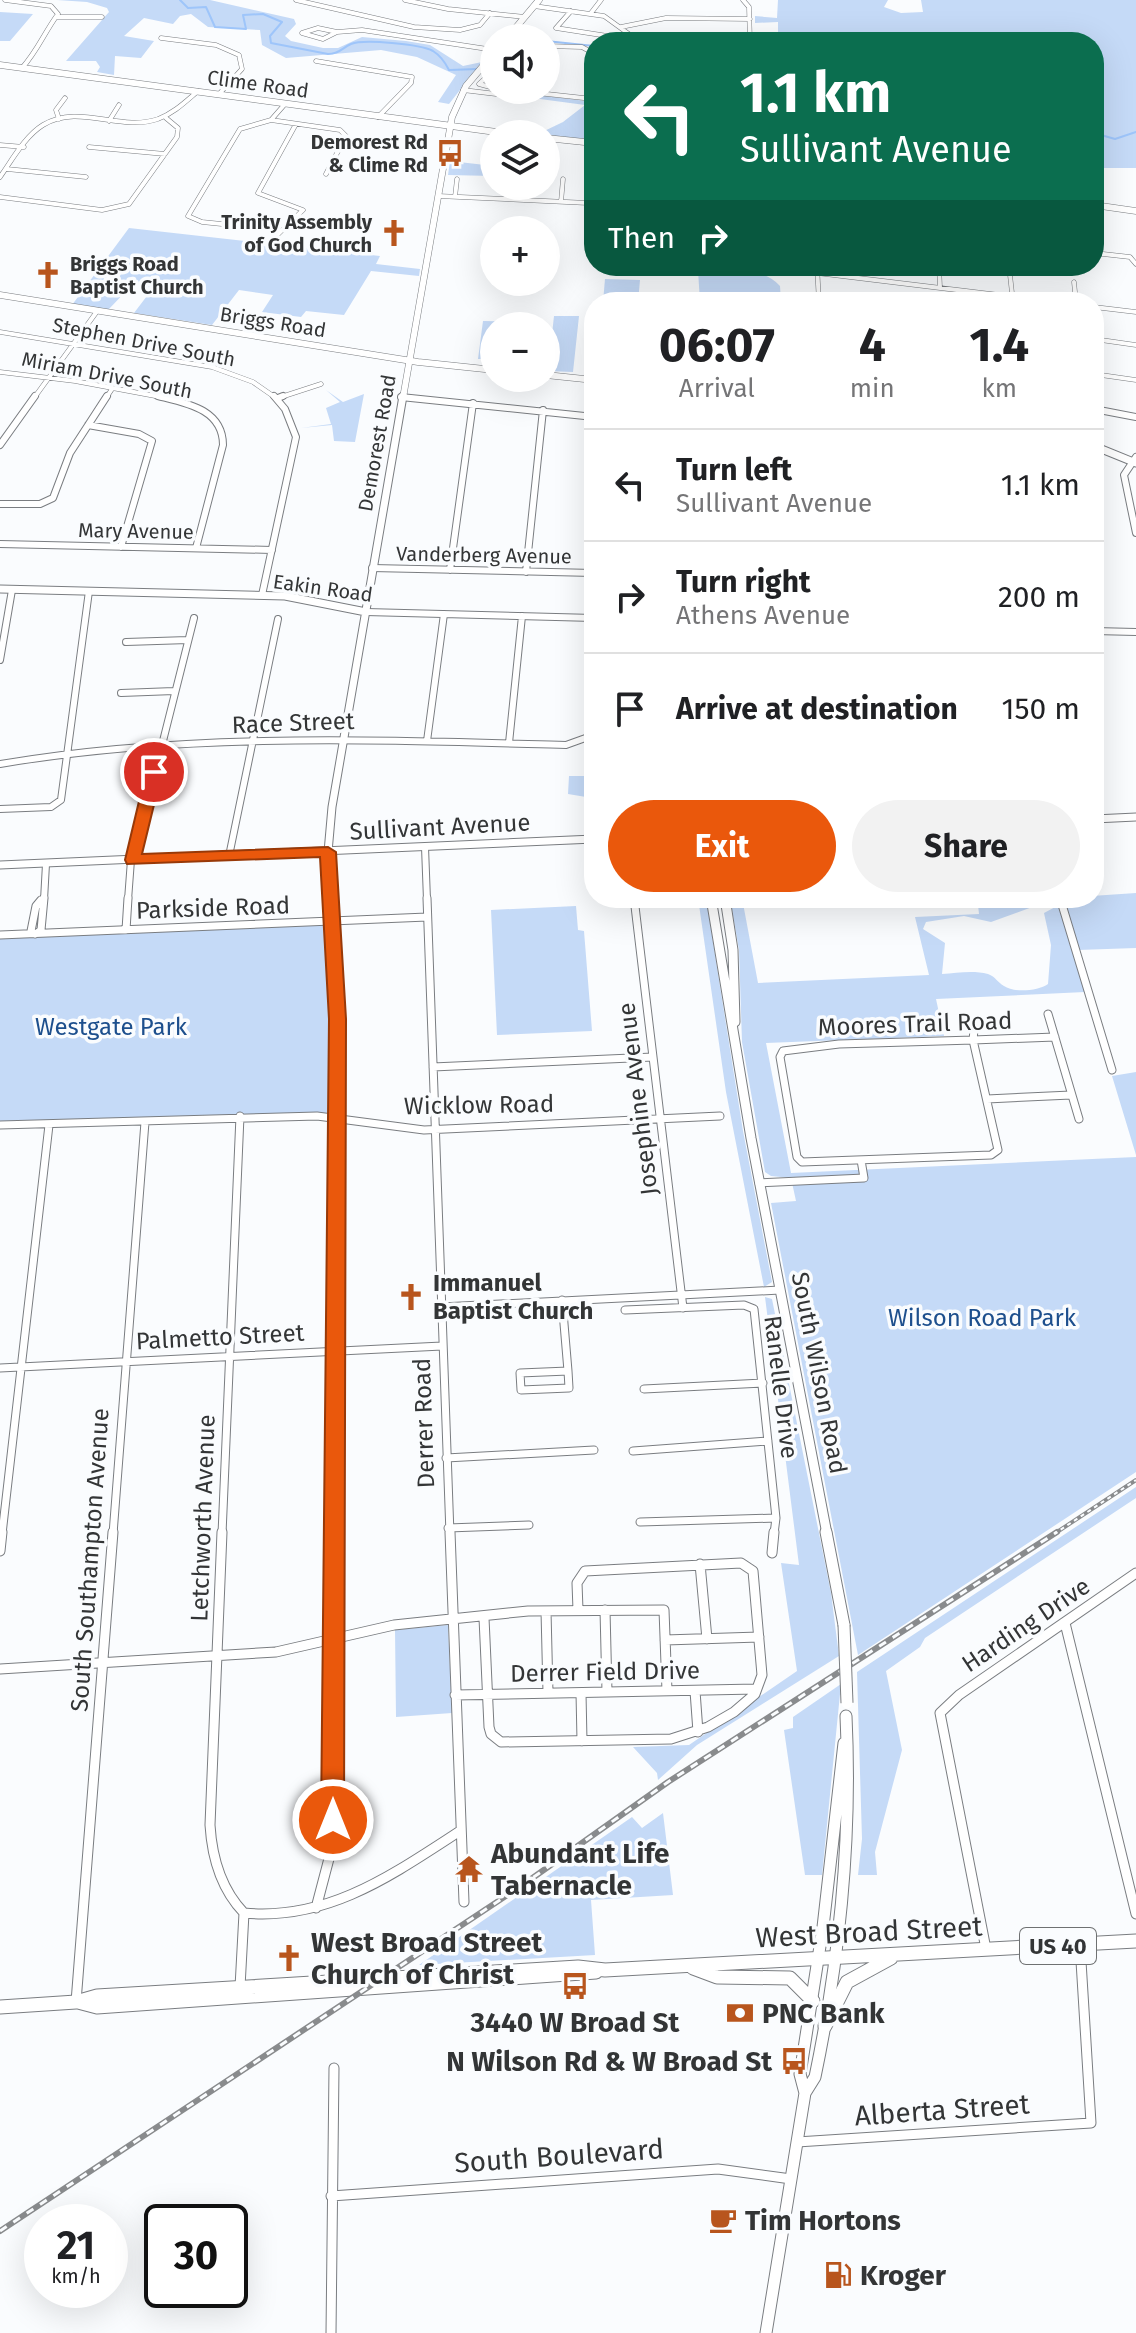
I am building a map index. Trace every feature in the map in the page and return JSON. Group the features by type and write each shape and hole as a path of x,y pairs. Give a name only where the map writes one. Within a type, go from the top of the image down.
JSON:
{"main road":[{"path":"519,24 537,3"},
{"name":"Clime Road","path":"0,65 480,130"},
{"name":"Demorest Road","path":"328,852 407,360 450,127 463,90 480,69"},
{"path":"560,139 584,142"},
{"path":"1104,206 1136,211"},
{"name":"Briggs Road","path":"0,295 407,360 480,368"},
{"path":"560,376 584,379"},
{"path":"1104,449 1135,460"},
{"name":"Eakin Road","path":"0,589 297,597 366,612"},
{"path":"1104,819 1136,817"},
{"name":"Sullivant Avenue","path":"0,865 584,839"},
{"name":"South Wilson Road","path":"713,908 759,1183 844,1625 849,1857 838,1957 815,2077 805,2093"},
{"name":"South Wilson Road","path":"726,908 735,983 734,1039"},
{"name":"South Wilson Road","path":"805,2093 800,2074 819,1959 847,1710"},
{"name":"West Broad Street","path":"0,2007 76,2002 97,1996 578,1967 605,1970 1136,1941"},
{"path":"825,2026 845,1981 863,1968 901,1954"},
{"path":"687,1966 717,1977 790,1978 813,2001"},
{"name":"West Broad Street","path":"76,2002 97,2007 578,1976 605,1970"},
{"path":"766,2333 805,2093"}],"street":[{"path":"5,0 51,6 58,17"},
{"path":"296,0 401,23 453,30 480,25 490,13"},
{"path":"405,0 448,9 525,17"},
{"path":"591,13 601,0"},
{"path":"743,0 749,5 750,32"},
{"path":"537,3 607,17 627,32"},
{"path":"571,11 556,28 584,32"},
{"path":"22,68 40,50 45,32 58,17 102,17"},
{"path":"621,27 666,18 750,19"},
{"path":"337,32 318,28 302,33 317,39 337,32 362,30 480,52"},
{"path":"161,38 216,45 239,55 242,69 219,94"},
{"path":"560,45 584,48"},
{"path":"316,61 413,79 378,117"},
{"path":"463,90 480,92"},
{"path":"0,177 44,125 59,119 138,122 166,118 183,108 198,91"},
{"path":"560,95 584,98"},
{"path":"59,119 56,110 65,98"},
{"path":"271,120 285,104"},
{"path":"109,121 119,105"},
{"path":"0,197 113,209 136,199 177,137 178,128 166,118"},
{"path":"279,230 202,222 191,219 187,213 240,129 271,120 332,129 346,136 326,174"},
{"path":"270,242 302,208 264,198 259,189 296,124"},
{"path":"0,145 24,147"},
{"path":"89,147 165,154"},
{"path":"7,169 86,177"},
{"path":"455,197 457,179"},
{"path":"561,202 563,179"},
{"path":"438,196 584,203"},
{"path":"1104,255 1134,261"},
{"path":"862,276 966,292"},
{"path":"939,276 940,288"},
{"path":"1074,282 1075,292"},
{"path":"1104,308 1136,312"},
{"path":"0,445 98,310"},
{"name":"Stephen Drive South","path":"0,332 212,367 237,375 278,398"},
{"path":"1104,340 1136,345"},
{"name":"Miriam Drive South","path":"0,372 185,402 208,413 220,426 223,445 196,548"},
{"path":"1104,375 1136,380"},
{"path":"262,595 296,437 294,422 278,398 321,384"},
{"path":"0,504 47,502 56,494 70,453 112,389"},
{"path":"401,397 584,416"},
{"path":"450,570 473,403"},
{"path":"526,572 543,410"},
{"path":"1104,411 1136,417"},
{"path":"88,425 150,439 121,547"},
{"path":"1135,460 1124,475 1136,533"},
{"name":"Mary Avenue","path":"0,544 272,550"},
{"name":"Vanderberg Avenue","path":"372,568 584,573"},
{"path":"0,660 12,590"},
{"path":"0,809 55,806 61,800 89,591"},
{"name":"Eakin Road","path":"366,612 584,618"},
{"path":"427,741 444,614"},
{"path":"509,743 522,616"},
{"path":"126,930 132,860 194,618"},
{"path":"229,856 278,619"},
{"path":"1104,631 1136,632"},
{"path":"126,642 188,640"},
{"path":"121,693 174,691"},
{"name":"Race Street","path":"0,764 68,751 161,745 344,739 566,745 584,741"},
{"name":"Derrer Road","path":"425,847 451,1621 464,1902"},
{"path":"316,1908 332,1833 337,1118 333,921 328,852"},
{"path":"35,934 41,930 46,864"},
{"name":"Josephine Avenue","path":"635,908 682,1295"},
{"path":"1063,908 1112,1070"},
{"name":"Parkside Road","path":"0,935 427,917"},
{"path":"1048,1014 1079,1119"},
{"path":"759,1183 864,1178 861,1160 991,1155 998,1150 998,1141 973,1041 974,1030"},
{"name":"Moores Trail Road","path":"861,1160 802,1162 794,1150 780,1057 783,1051 798,1047 1055,1037"},
{"path":"433,1067 653,1057"},
{"path":"987,1099 1071,1095"},
{"name":"Wicklow Road","path":"0,1125 145,1122 240,1116 337,1118 435,1130 720,1116"},
{"name":"Letchworth Avenue","path":"240,1116 210,1841 232,1899 244,1913"},
{"name":"South Southampton Avenue","path":"76,2002 145,1122"},
{"path":"0,1551 49,1125"},
{"path":"441,1307 780,1290"},
{"path":"625,1310 683,1308 682,1295"},
{"path":"562,1300 568,1371 569,1388 521,1390 520,1373 568,1371"},
{"name":"Ranelle Drive","path":"683,1308 747,1305 754,1309 776,1518 772,1553"},
{"name":"Palmetto Street","path":"0,1368 442,1346"},
{"path":"644,1389 763,1383"},
{"path":"633,1451 768,1441"},
{"path":"446,1458 594,1450"},
{"path":"640,1522 776,1518"},
{"path":"448,1528 529,1525"},
{"path":"484,1618 489,1727 494,1738 508,1742 671,1739 698,1732 746,1703 761,1676 753,1571 741,1563 585,1571 577,1583 578,1610"},
{"path":"700,1564 707,1639"},
{"name":"Harding Drive","path":"986,1950 940,1713 959,1695 1136,1573"},
{"path":"605,1610 607,1692"},
{"path":"0,1669 276,1652 394,1625 546,1611 664,1610 667,1691"},
{"path":"546,1611 548,1693"},
{"path":"1065,1623 1136,1914"},
{"path":"665,1640 759,1637"},
{"path":"695,1691 698,1732"},
{"name":"Derrer Field Drive","path":"455,1695 754,1692"},
{"path":"581,1693 582,1741"},
{"path":"240,1987 244,1913 272,1915 316,1908 360,1892 460,1831"},
{"name":"Alberta Street","path":"797,2142 1091,2123 1080,1945"},
{"path":"331,2333 334,2068"},
{"name":"South Boulevard","path":"331,2196 718,2169 791,2179"}],"green space":[{"path":"57,0 210,0 294,19 296,24 285,36 291,41 338,48 362,37 406,41 430,45 463,66 480,65 449,104 438,102 456,75 417,57 381,50 286,58 262,45 260,30 208,27 191,14 180,16 173,24 144,18 124,36 154,41 141,58 115,56 114,75 97,72 100,67 96,61 66,61 109,12 107,8 87,2"},
{"path":"778,0 888,0 884,7 901,13 923,12 921,0 1136,0 1136,168 1104,168 1104,32 778,32 778,22 755,23 755,16 777,18"},
{"path":"0,12 33,14 10,41 0,41"},
{"path":"560,98 584,101 584,105 560,102"},
{"path":"584,106 584,140 560,137 560,123"},
{"path":"450,161 480,164 480,176 448,175"},
{"path":"129,228 380,256 376,264 420,269 419,276 371,271 344,315 306,311 301,317 262,312 273,295 239,290 212,325 134,313 153,288 132,285 108,310 72,305"},
{"path":"698,276 766,276 780,286 780,292 699,292"},
{"path":"605,279 640,280 639,292 604,292"},
{"path":"560,316 579,316 573,372 560,371"},
{"path":"326,390 343,402 364,394 355,442 334,441 332,425 301,428 331,424 326,408 340,402"},
{"path":"569,776 584,776 584,797 568,794"},
{"path":"1136,893 1136,948 1078,950 1065,908 1104,908 1104,895"},
{"path":"576,906 578,930 584,931 592,1031 497,1035 491,910"},
{"path":"699,908 708,908 743,1131 772,1282 764,1287 726,1092"},
{"name":"Wilson Road Park","path":"732,908 744,908 758,983 929,975 915,917 979,914 978,908 1030,908 991,922 964,916 926,922 923,929 945,943 942,974 982,973 991,975 1008,988 1026,990 1048,984 1051,945 1044,913 1060,908 1085,992 936,999 944,1036 766,1043 791,1173 1136,1157 1136,1472 858,1655 771,1203 796,1201 791,1178 771,1176 765,1172 742,1042 739,950"},
{"name":"Westgate Park","path":"329,925 333,986 329,1113 0,1122 0,938"},
{"path":"1136,1072 1136,1155 1112,1076"},
{"path":"765,1297 772,1299 831,1593 839,1656 697,1745 658,1780 657,1773 633,1747 689,1745 797,1671 781,1563 799,1565"},
{"path":"1136,1487 1136,1498 925,1638 920,1647 886,1671 902,1750 875,1852 877,1875 858,1875 862,1839 857,1672"},
{"path":"448,1625 452,1713 396,1717 395,1630"},
{"path":"841,1684 822,1875 805,1875 784,1730 793,1728 793,1717"},
{"path":"663,1813 673,1895 591,1900 595,1955 419,1965 632,1817 642,1828"}],"waterway":[{"path":"180,0 188,8 206,7 215,27 246,29 243,15 263,14 282,22 270,36 271,43 328,54 358,43 405,44 433,51 449,70 478,69"},
{"path":"560,42 584,45"},
{"path":"1104,136 1115,139 1136,132"}],"railway":[{"path":"1054,1534 1136,1480"},
{"path":"0,2231 524,1884 668,1782 1057,1532"}],"place":[{"name":"Demorest Rd & Clime Rd","path":"450,153"},
{"name":"Trinity Assembly of God Church","path":"394,233"},
{"name":"Briggs Road Baptist Church","path":"48,275"},
{"name":"Immanuel Baptist Church","path":"411,1297"},
{"name":"Abundant Life Tabernacle","path":"469,1869"},
{"name":"West Broad Street Church of Christ","path":"289,1958"},
{"name":"3440 W Broad St","path":"575,1986"},
{"name":"PNC Bank","path":"740,2013"},
{"name":"N Wilson Rd & W Broad St","path":"794,2061"},
{"name":"Tim Hortons","path":"723,2220"},
{"name":"Kroger","path":"838,2275"}],"route":[{"path":"154,772 133,860 328,852 328,887 337,957 333,1820"}]}
